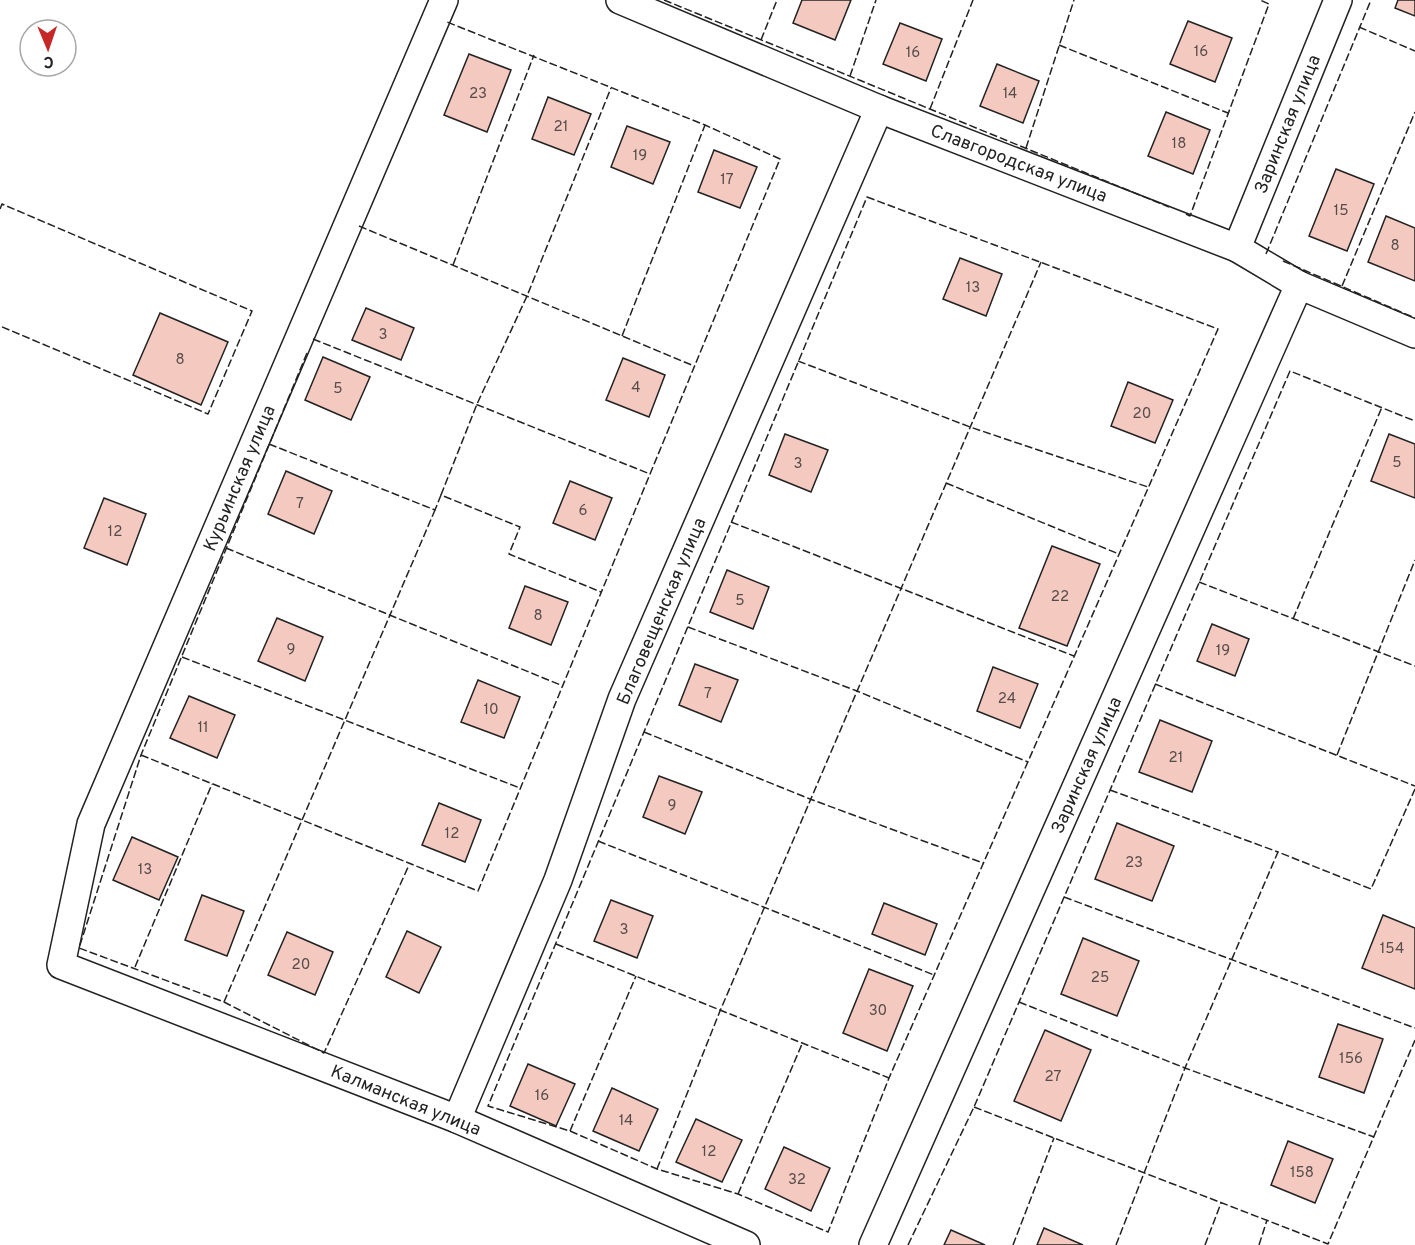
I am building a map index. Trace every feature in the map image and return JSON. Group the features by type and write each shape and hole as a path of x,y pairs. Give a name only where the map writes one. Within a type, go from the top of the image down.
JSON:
{"street":[{"name":"Курьинская улица","path":"61,965 91,824 444,0"},
{"name":"Славгородская улица","path":"620,0 879,109 1237,248 1299,285 1415,334"},
{"name":"Заринская улица","path":"1237,248 1338,0"},
{"name":"Благовещенская улица","path":"458,1119 558,880 622,699 879,109"},
{"name":"Заринская улица","path":"873,1245 1299,285"},
{"name":"Калманская улица","path":"61,965 458,1119 746,1245"}],"building":[{"path":"802,0 851,0 835,40 793,23"},
{"path":"1398,0 1415,0 1415,16 1395,8"},
{"path":"1188,21 1232,38 1215,82 1170,64"},
{"path":"900,23 942,39 926,81 883,64"},
{"path":"469,54 511,70 487,132 444,115"},
{"path":"997,64 1039,81 1023,123 980,106"},
{"path":"548,97 591,114 574,155 532,139"},
{"path":"1166,112 1210,130 1193,174 1148,156"},
{"path":"627,126 670,142 653,184 611,167"},
{"path":"714,150 757,167 740,208 698,192"},
{"path":"1336,169 1374,184 1347,251 1309,236"},
{"path":"1386,216 1415,228 1415,281 1368,262"},
{"path":"960,258 1002,274 986,316 943,299"},
{"path":"366,308 414,328 401,360 352,340"},
{"path":"160,313 228,342 201,405 133,375"},
{"path":"323,357 370,377 351,420 305,400"},
{"path":"623,358 665,375 649,417 606,400"},
{"path":"1128,382 1173,400 1155,443 1111,426"},
{"path":"785,434 828,450 811,492 769,475"},
{"path":"1389,434 1415,444 1415,498 1371,481"},
{"path":"286,471 332,491 314,534 268,514"},
{"path":"570,481 612,498 595,540 553,523"},
{"path":"104,498 146,514 127,565 84,548"},
{"path":"1052,546 1100,564 1067,646 1019,628"},
{"path":"727,570 769,587 753,629 710,612"},
{"path":"525,586 568,602 551,645 509,628"},
{"path":"277,618 323,637 305,681 258,661"},
{"path":"1212,624 1249,639 1235,676 1197,661"},
{"path":"695,664 738,680 721,722 679,705"},
{"path":"993,667 1038,684 1020,728 977,711"},
{"path":"478,680 520,697 504,738 461,722"},
{"path":"189,696 235,715 217,758 170,738"},
{"path":"1160,720 1212,741 1192,792 1139,772"},
{"path":"659,776 702,792 685,834 643,817"},
{"path":"439,803 481,820 465,862 422,845"},
{"path":"1117,823 1174,846 1152,901 1095,879"},
{"path":"132,837 178,857 159,900 113,880"},
{"path":"202,895 244,911 227,956 185,940"},
{"path":"611,900 653,916 637,958 594,941"},
{"path":"884,903 937,924 925,955 872,934"},
{"path":"1383,915 1415,928 1415,989 1362,968"},
{"path":"407,931 441,947 419,993 386,977"},
{"path":"287,932 333,952 315,995 268,975"},
{"path":"1083,938 1139,961 1117,1016 1061,994"},
{"path":"869,969 913,986 887,1051 843,1033"},
{"path":"1338,1024 1383,1039 1364,1093 1319,1077"},
{"path":"1045,1030 1091,1050 1061,1121 1014,1101"},
{"path":"528,1064 575,1084 556,1126 510,1106"},
{"path":"612,1088 658,1109 639,1151 593,1131"},
{"path":"696,1119 742,1140 722,1182 676,1162"},
{"path":"1288,1141 1333,1159 1315,1203 1271,1185"},
{"path":"784,1147 830,1168 811,1211 765,1189"},
{"path":"1044,1228 1083,1245 1037,1245"},
{"path":"951,1230 985,1245 944,1245"}],"fence":[{"path":"664,0 1169,207"},
{"path":"761,40 777,0"},
{"path":"850,76 876,0"},
{"path":"930,109 973,0"},
{"path":"1026,148 1074,0"},
{"path":"1186,214 1190,216 1269,4 1260,0"},
{"path":"1266,254 1371,0"},
{"path":"141,755 478,891 780,159 705,125 447,22"},
{"path":"1359,27 1415,51"},
{"path":"1059,45 1228,113"},
{"path":"453,265 534,55"},
{"path":"441,495 477,404 527,296 611,88"},
{"path":"1342,286 1415,112"},
{"path":"622,336 705,125"},
{"path":"867,197 1218,329 889,1078 828,1232 738,1194 657,1169 570,1131 488,1106 867,197"},
{"path":"0,209 2,204 252,311 208,414 0,326"},
{"path":"359,226 694,366"},
{"path":"1283,261 1415,318"},
{"path":"657,1169 720,1011 1041,262"},
{"path":"313,339 650,474"},
{"path":"307,353 141,755 79,948 224,1002 324,1053 409,865"},
{"path":"798,361 970,427 1148,487"},
{"path":"908,1245 974,1107 1290,371 1415,421"},
{"path":"1293,619 1382,407"},
{"path":"269,444 435,510 441,495 520,527 509,554 601,592"},
{"path":"946,483 1119,554"},
{"path":"224,1002 435,510"},
{"path":"731,522 1074,656"},
{"path":"226,548 563,686"},
{"path":"1337,755 1415,560"},
{"path":"1199,582 1415,666"},
{"path":"688,627 857,691 1028,762"},
{"path":"182,657 520,788"},
{"path":"1155,684 1415,786"},
{"path":"644,732 810,799 983,863"},
{"path":"135,967 212,784"},
{"path":"1116,1245 1185,1068 1278,852 1371,889 1415,789"},
{"path":"1110,790 1278,852"},
{"path":"598,841 934,975"},
{"path":"1064,897 1415,1028"},
{"path":"556,944 889,1078"},
{"path":"570,1131 636,976"},
{"path":"1019,1002 1185,1068 1374,1137"},
{"path":"974,1107 1328,1244 1415,1040"},
{"path":"738,1194 802,1044"},
{"path":"1013,1245 1054,1138"},
{"path":"1205,1245 1221,1203"},
{"path":"1259,1245 1267,1220"}]}
